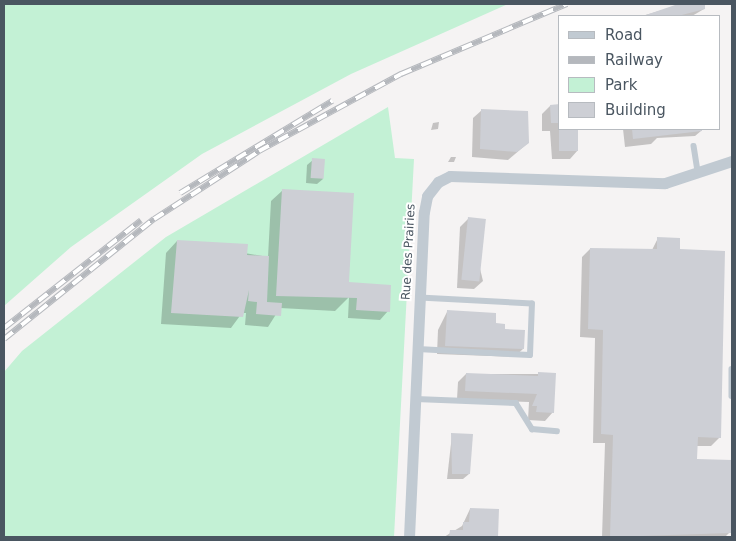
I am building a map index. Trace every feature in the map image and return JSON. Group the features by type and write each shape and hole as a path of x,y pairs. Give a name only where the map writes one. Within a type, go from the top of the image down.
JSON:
{"street":[{"name":"Rue des Prairies","path":"409,537 420,298 427,196 450,176 638,183 698,174 732,161"}],"lane":[{"path":"694,146 698,174"},
{"path":"418,349 530,355 532,304 420,298"},
{"path":"732,369 732,396"},
{"path":"416,399 516,403 532,429 557,431"}],"green space":[{"path":"4,4 508,4 351,74 202,154 71,247 4,306"},
{"path":"388,107 395,158 414,159 394,537 4,537 4,372 22,351 166,237"}],"building":[{"path":"678,4 705,4 705,9 682,15 646,15"},
{"path":"558,104 558,123 551,123 550,105"},
{"path":"481,109 528,111 529,143 517,152 480,149"},
{"path":"559,130 578,130 578,151 559,151"},
{"path":"632,130 702,130 702,131 633,139"},
{"path":"312,158 325,159 324,179 311,178"},
{"path":"282,189 354,193 349,282 391,285 390,312 356,310 357,298 276,296"},
{"path":"468,217 486,219 479,282 461,280"},
{"path":"657,237 680,238 680,249 725,251 721,438 698,437 697,459 732,460 731,533 610,537 613,435 601,434 603,330 588,329 590,248 657,249"},
{"path":"177,240 248,244 247,255 269,256 267,302 282,303 281,316 256,314 257,302 248,301 249,290 243,317 171,313"},
{"path":"447,310 496,313 496,323 505,324 505,329 525,330 524,349 445,346"},
{"path":"538,372 556,373 554,413 536,412 537,406 532,406 537,394 465,391 466,373 538,376"},
{"path":"451,433 473,434 470,474 452,474"},
{"path":"470,508 499,509 498,537 449,537 450,530 463,530 463,522 469,522"}],"railway":[{"path":"4,339 154,219 259,151 401,74 567,4"},
{"path":"180,193 332,101"},
{"path":"4,328 141,220"}]}
